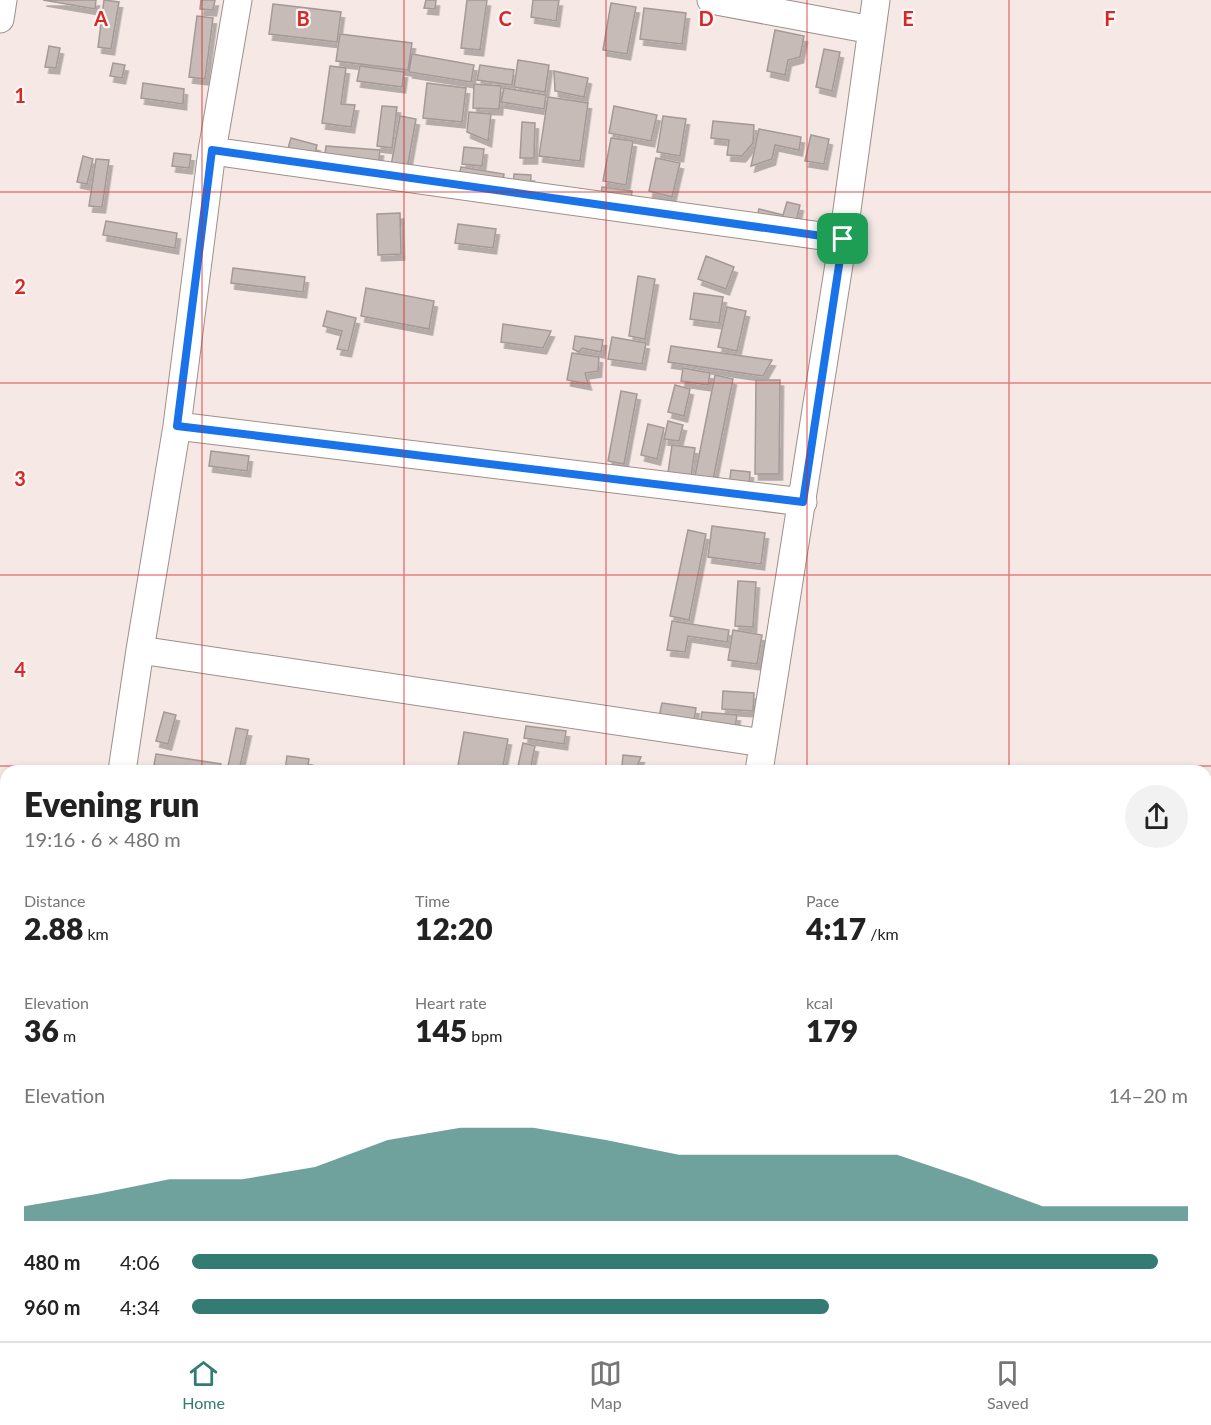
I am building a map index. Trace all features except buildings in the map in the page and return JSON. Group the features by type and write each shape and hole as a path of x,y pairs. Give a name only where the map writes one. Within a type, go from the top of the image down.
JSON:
{"street":[{"path":"0,20 3,0"},
{"path":"123,765 177,426 212,150 238,0"},
{"path":"711,0 872,30"},
{"path":"760,765 843,239 876,0"},
{"path":"212,150 843,239"},
{"path":"177,426 803,502"},
{"path":"140,650 763,744"}],"route":[{"path":"212,150 843,239 803,502 177,426 212,150"}]}
